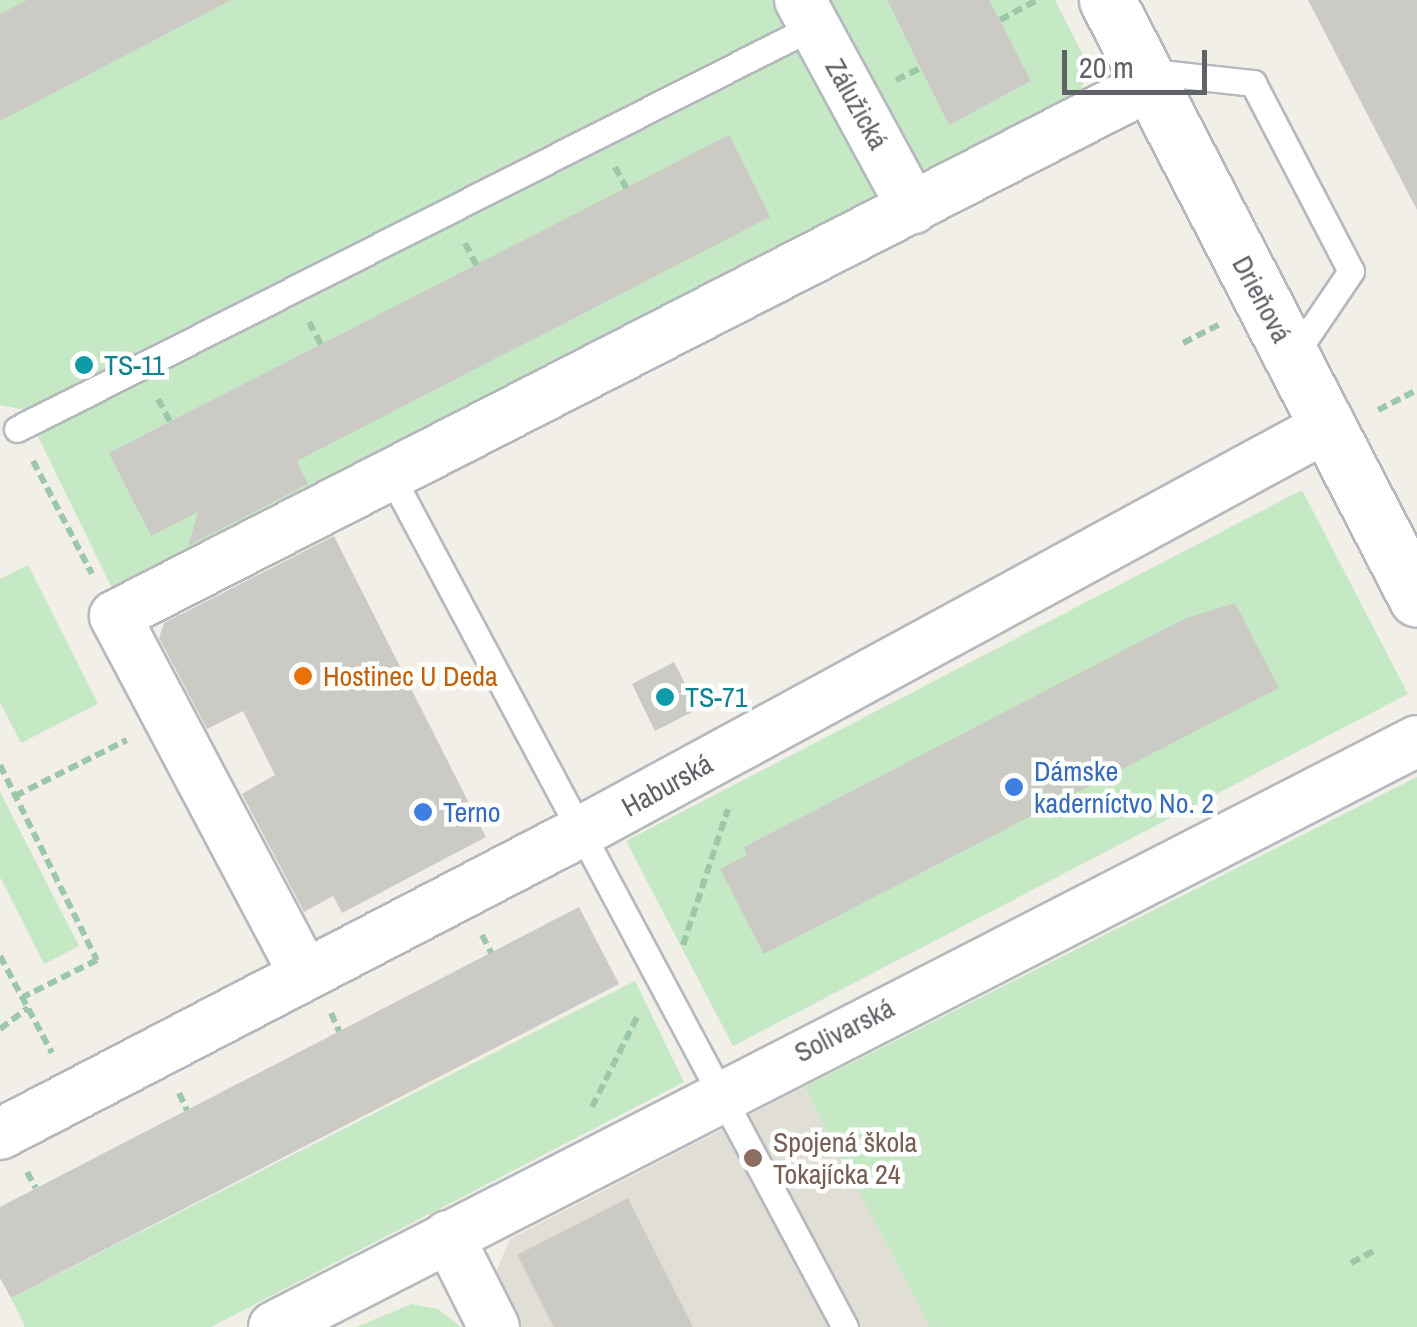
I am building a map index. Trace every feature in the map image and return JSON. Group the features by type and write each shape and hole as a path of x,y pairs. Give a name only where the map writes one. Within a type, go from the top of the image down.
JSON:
{"street":[{"name":"Drieňová","path":"1107,0 1292,358 1350,420 1412,578"},
{"name":"Zálužická","path":"807,13 913,208"},
{"path":"305,975 115,616 389,472 913,208 1147,78"},
{"name":"Haburská","path":"0,1134 584,830 1350,420"},
{"name":"Solivarská","path":"274,1327 717,1094 1417,741"},
{"path":"448,1236 494,1327"}],"lane":[{"path":"17,429 807,13"},
{"path":"1147,78 1253,83 1351,270 1292,358"},
{"path":"389,472 584,830 717,1094 846,1327"}],"path":[{"path":"1000,20 1038,0"},
{"path":"1183,343 1225,321"},
{"path":"1350,420 1417,390"},
{"path":"17,429 115,616"},
{"path":"15,796 138,735"},
{"path":"0,765 97,960 23,997"},
{"path":"678,957 732,793"},
{"path":"0,956 58,1064"},
{"path":"0,1029 28,1008"},
{"path":"590,1111 641,1009"},
{"path":"1351,1263 1376,1250"}],"shaded area":[{"name":"Spojená škola Tokajícka 24","path":"804,1087 930,1327 516,1327 495,1274 510,1239"}],"green space":[{"path":"0,0 785,0 879,182 868,212 116,596 25,410 0,405"},
{"path":"801,0 1055,0 1087,63 1080,99 904,192"},
{"path":"1302,490 1408,694 733,1046 626,841"},
{"path":"28,565 98,704 21,743 0,702 0,579"},
{"path":"1417,777 1417,1327 930,1327 804,1087"},
{"path":"0,792 79,946 44,964 0,877"},
{"path":"635,981 684,1082 211,1327 25,1327 11,1298"},
{"path":"412,1304 438,1309 461,1327 356,1327"}],"building":[{"path":"27,0 231,0 0,121 0,14"},
{"path":"887,0 989,0 1031,81 949,125"},
{"path":"1308,0 1417,0 1417,210"},
{"path":"729,135 770,217 297,461 308,484 188,546 198,512 151,536 109,453"},
{"path":"334,536 486,837 342,913 333,896 304,912 242,794 275,775 243,711 207,729 159,638 164,623"},
{"path":"1235,603 1279,688 764,954 720,869 747,855 744,847 1184,619"},
{"name":"TS-71","path":"674,662 698,709 655,731 632,684"},
{"path":"579,907 619,984 11,1298 0,1278 0,1207"},
{"path":"628,1198 693,1327 554,1327 517,1255"}],"place":[{"name":"TS-11","path":"84,365"},
{"name":"Hostinec U Deda","path":"303,676"},
{"name":"TS-71","path":"665,697"},
{"name":"Dámske kaderníctvo No. 2","path":"1014,787"},
{"name":"Terno","path":"423,812"},
{"name":"Spojená škola Tokajícka 24","path":"753,1158"}]}
